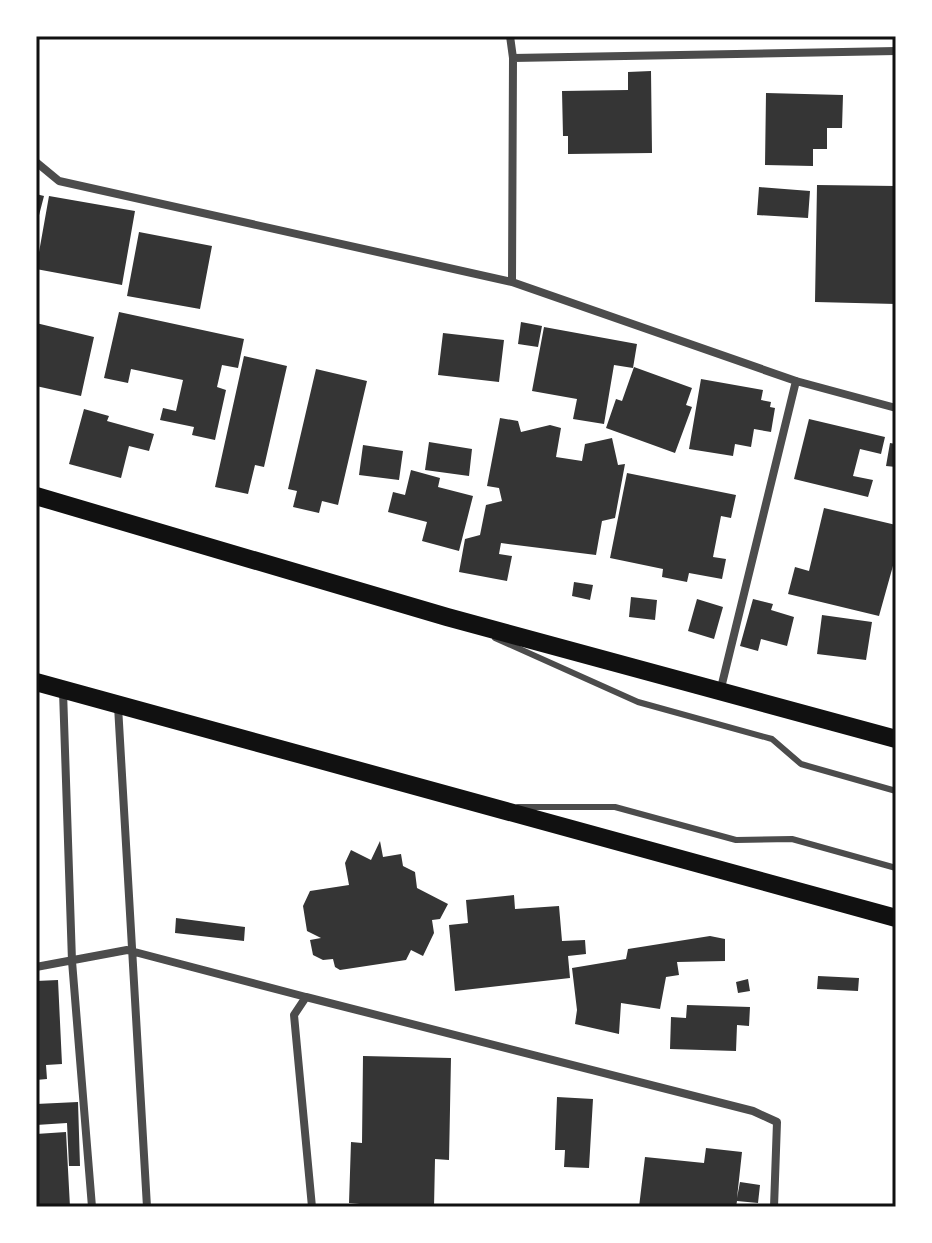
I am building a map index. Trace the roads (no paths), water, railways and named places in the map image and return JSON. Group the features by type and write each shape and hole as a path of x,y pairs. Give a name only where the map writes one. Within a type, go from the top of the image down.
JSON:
{"main road":[{"path":"36,496 447,617 896,739"},
{"path":"36,682 896,918"}],"street":[{"path":"510,36 513,58 512,282"},
{"path":"513,58 896,51"},
{"path":"36,162 59,181 512,282 796,381 896,408"},
{"path":"720,693 796,381"},
{"path":"63,690 72,961 92,1207"},
{"path":"118,706 147,1207"},
{"path":"36,967 131,951 753,1111 777,1122 774,1207"},
{"path":"306,997 294,1015 312,1207"}],"lane":[{"path":"447,617 638,702 772,739 801,764 896,791"},
{"path":"491,806 615,807 736,840 792,839 896,868"}]}
